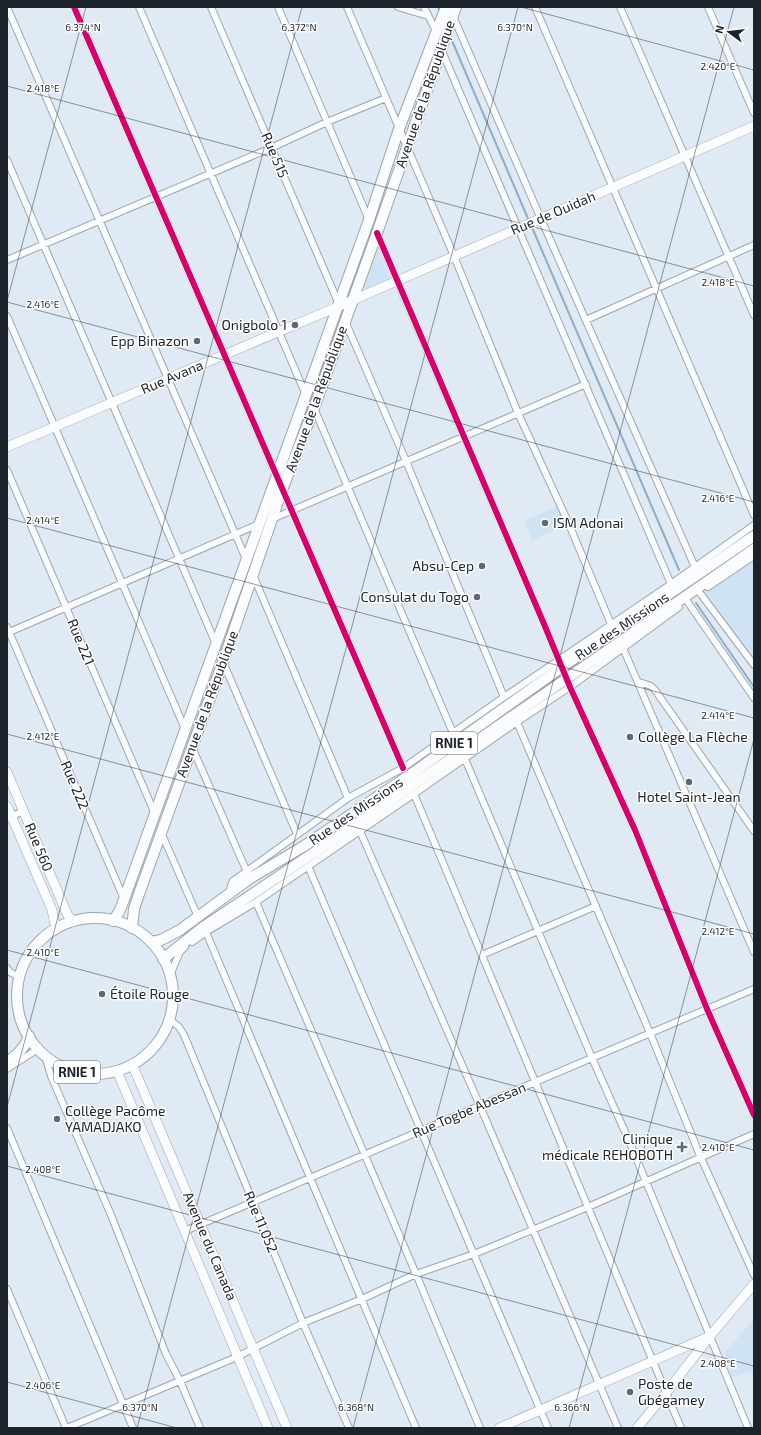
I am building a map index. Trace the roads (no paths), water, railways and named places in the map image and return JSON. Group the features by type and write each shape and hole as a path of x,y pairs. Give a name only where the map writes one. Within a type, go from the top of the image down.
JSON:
{"main road":[{"name":"Avenue de la République","path":"114,920 120,912 369,220 399,129 446,7"},
{"name":"Avenue de la République","path":"132,928 134,909 161,832 223,662 282,490 314,408 377,233 454,11"},
{"name":"Rue de Ouidah","path":"338,305 397,281 754,126"},
{"name":"Rue Avana","path":"7,447 279,332 338,305"},
{"name":"Rue des Missions","path":"151,942 161,940 171,935 249,879 330,829 406,777 561,664 754,536"},
{"name":"Rue des Missions","path":"164,959 202,928 568,682 754,549"},
{"name":"Rue 560","path":"7,772 67,914 72,922"},
{"name":"Rue 560","path":"7,806 9,817 52,910 56,929"},
{"name":"RNIE 1","path":"91,918 114,920 132,928 151,942 164,959 170,975 173,997 169,1019 164,1033 155,1045 145,1056 132,1064 117,1071 97,1074 77,1072 62,1067 42,1053 29,1036 19,1012 18,997 20,978 26,962 33,950 45,937 56,929 72,922 91,918"},
{"path":"7,1062 25,1045 29,1036"},
{"name":"Avenue du Canada","path":"132,1064 200,1225 255,1349 287,1428"},
{"name":"Avenue du Canada","path":"117,1071 268,1428"},
{"path":"637,1428 710,1336 754,1284"},
{"path":"499,1428 710,1336"}],"street":[{"path":"7,7 247,561"},
{"path":"74,7 403,768"},
{"path":"138,7 306,395"},
{"name":"Rue 515","path":"211,7 338,305"},
{"path":"278,7 369,220"},
{"path":"347,7 454,256 518,413 565,515 611,624"},
{"path":"398,7 428,16"},
{"path":"424,7 436,32"},
{"path":"535,7 754,514"},
{"path":"620,7 754,315"},
{"path":"708,7 754,113"},
{"path":"454,11 541,219 695,567"},
{"path":"441,48 671,584"},
{"path":"7,260 386,98"},
{"path":"7,160 216,645"},
{"path":"377,233 568,682 635,830 707,1009 754,1115"},
{"path":"586,320 754,245"},
{"path":"7,316 185,729"},
{"path":"345,320 504,697"},
{"path":"272,518 586,384"},
{"path":"314,408 453,733"},
{"name":"Rue 221","path":"7,470 155,814"},
{"path":"8,631 66,608 259,524"},
{"path":"230,892 232,883 348,798 403,768 504,697 561,664 611,624 671,584 754,525"},
{"path":"170,975 180,952 206,932 256,902 414,794 517,722 568,682 623,648 687,601 754,556"},
{"path":"253,573 348,798"},
{"path":"700,592 754,665"},
{"path":"687,601 754,698"},
{"name":"Rue 222","path":"8,631 124,899"},
{"path":"623,648 639,682 686,796 754,952"},
{"path":"223,662 297,834"},
{"path":"639,682 651,686 655,690 754,831"},
{"path":"517,722 650,1033 701,1158 754,1275"},
{"path":"192,746 247,872"},
{"path":"465,759 646,1183 748,1428"},
{"path":"414,794 681,1428"},
{"path":"9,817 24,811"},
{"path":"360,831 618,1428"},
{"path":"161,832 198,917"},
{"path":"308,866 548,1428"},
{"path":"256,902 416,1274 480,1428"},
{"path":"482,955 596,906"},
{"path":"206,932 416,1428"},
{"path":"7,968 10,972 20,978"},
{"name":"Rue Togbe Abessan","path":"185,1231 754,989"},
{"name":"Rue 11.052","path":"169,1019 179,1027 184,1035 303,1324 349,1428"},
{"path":"7,1069 42,1053 111,1215 166,1354 180,1381 200,1428"},
{"path":"7,1128 133,1428"},
{"path":"7,1289 67,1428 237,1357 303,1324 416,1274 474,1254 533,1230 646,1183 754,1134"}],"waterway":[{"path":"438,7 440,13"},
{"path":"450,36 529,221"},
{"path":"531,225 679,570"},
{"path":"696,603 754,687"}],"place":[{"name":"Onigbolo 1","path":"295,325"},
{"name":"Epp Binazon","path":"197,341"},
{"name":"ISM Adonai","path":"545,523"},
{"name":"Absu-Cep","path":"482,566"},
{"name":"Consulat du Togo","path":"477,597"},
{"name":"Collège La Flèche","path":"630,737"},
{"name":"Hotel Saint-Jean","path":"689,782"},
{"name":"Étoile Rouge","path":"102,994"},
{"name":"Collège Pacôme YAMADJAKO","path":"57,1119"},
{"name":"Clinique médicale REHOBOTH","path":"682,1147"},
{"name":"Poste de Gbégamey","path":"630,1392"}]}
